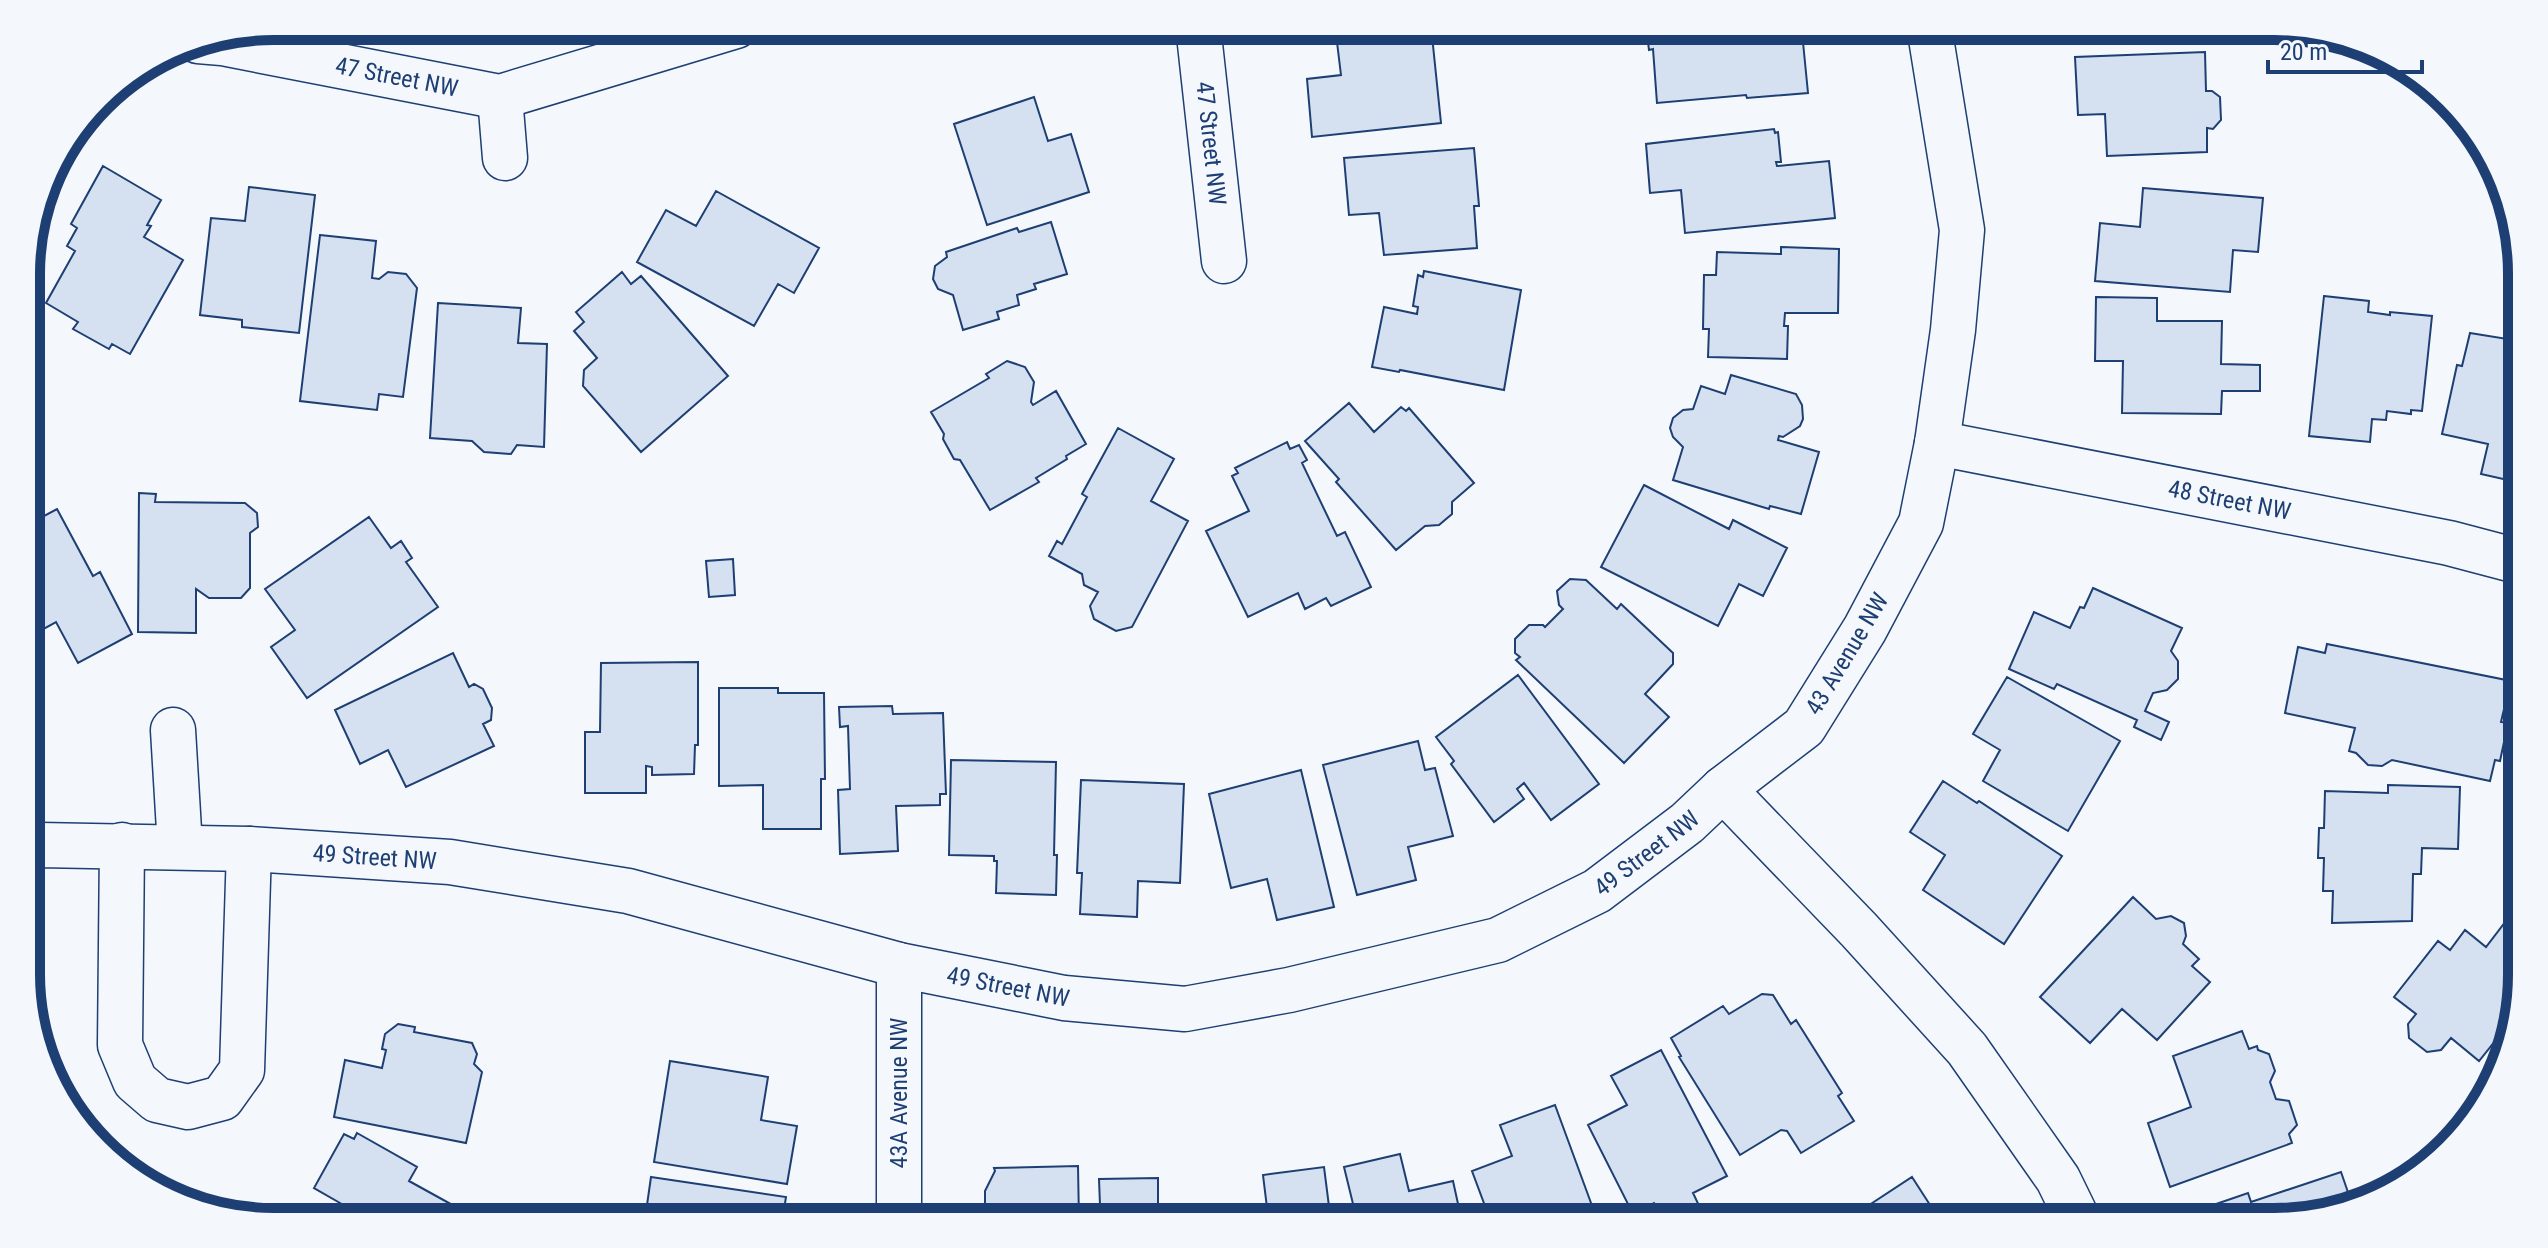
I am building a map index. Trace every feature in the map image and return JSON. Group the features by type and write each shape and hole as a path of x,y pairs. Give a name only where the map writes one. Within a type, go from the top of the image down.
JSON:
{"street":[{"name":"47 Street NW","path":"228,44 500,97 689,40"},
{"name":"47 Street NW","path":"1200,40 1224,261"},
{"name":"43 Avenue NW","path":"1723,789 1804,727 1865,629 1921,523 1937,443 1953,330 1962,230 1931,40"},
{"path":"500,97 505,158"},
{"name":"48 Street NW","path":"1937,443 2449,543 2508,559"},
{"path":"173,730 180,847"},
{"path":"1723,789 1859,930 1967,1049 2058,1179 2072,1207"},
{"name":"49 Street NW","path":"40,845 249,849 450,862 628,891 899,965 1064,998 1185,1009 1289,990 1498,940 1597,891 1687,823 1723,789"},
{"path":"122,845 120,1045 135,1081 157,1100 188,1107 222,1098 242,1070 249,849"},
{"name":"43A Avenue NW","path":"899,965 899,1208"}],"building":[{"path":"1337,40 1432,40 1441,123 1312,137 1307,79 1341,75"},
{"path":"1648,40 1803,40 1808,93 1657,103 1653,49 1649,50"},
{"path":"2205,52 2206,91 2220,97 2221,120 2213,129 2207,128 2207,152 2107,156 2105,114 2078,115 2075,57"},
{"path":"1034,97 1048,141 1071,134 1089,192 987,225 954,124"},
{"path":"1774,129 1775,133 1778,132 1781,162 1776,162 1777,166 1829,161 1835,218 1685,233 1681,190 1650,193 1646,144"},
{"path":"1474,148 1479,206 1474,206 1477,248 1384,255 1379,213 1349,215 1344,158"},
{"path":"103,166 161,200 144,237 183,260 130,354 112,344 109,349 73,329 78,322 46,303 75,251 67,246 77,228 71,224"},
{"path":"249,187 315,195 299,333 242,327 242,320 200,315 211,218 245,221"},
{"path":"2143,188 2263,198 2258,252 2233,250 2230,292 2095,281 2100,223 2140,227"},
{"path":"716,191 819,248 794,293 778,284 754,326 637,262 666,210 696,226"},
{"path":"1051,222 1067,274 1034,284 1036,289 1017,295 1019,305 997,312 999,319 963,330 953,295 938,289 933,279 935,266 947,257 946,252 1017,228 1019,232"},
{"path":"320,235 376,241 372,278 379,279 388,272 406,274 417,288 403,397 379,394 377,410 300,401"},
{"path":"1781,247 1839,249 1838,313 1785,313 1784,326 1788,326 1787,359 1708,357 1709,329 1703,329 1704,275 1716,275 1717,252 1781,254"},
{"path":"1424,271 1521,290 1504,390 1372,367 1384,307 1417,314 1418,307 1413,306 1418,275 1423,277"},
{"path":"622,272 631,284 641,276 728,376 641,452 583,386 584,370 597,358 574,331 584,322 576,312"},
{"path":"2324,296 2369,301 2368,312 2432,316 2422,411 2411,410 2411,414 2387,411 2386,420 2372,419 2370,442 2309,436"},
{"path":"2096,297 2157,298 2157,321 2222,321 2221,364 2260,365 2260,391 2222,391 2221,414 2122,413 2123,361 2095,361"},
{"path":"438,303 521,308 518,343 547,344 544,447 517,445 511,454 484,452 472,441 430,438"},
{"path":"2470,333 2508,339 2508,480 2481,474 2488,444 2442,434 2457,365 2462,366"},
{"path":"1007,361 1025,367 1034,382 1033,405 1056,391 1086,444 1036,478 1039,482 990,510 960,460 954,459 931,412 989,378 986,374"},
{"path":"1731,375 1796,394 1802,405 1800,426 1783,437 1779,436 1778,440 1819,452 1801,514 1770,506 1769,509 1673,480 1683,447 1673,437 1670,428 1673,418 1683,410 1693,409 1701,386 1725,394"},
{"path":"1349,403 1374,432 1401,407 1406,411 1409,408 1474,483 1452,502 1452,514 1439,525 1425,526 1396,550 1336,482 1339,479 1305,441"},
{"path":"1118,428 1174,459 1151,501 1188,521 1132,627 1116,631 1094,619 1090,606 1098,592 1084,585 1082,574 1049,556 1057,541 1062,544 1087,497 1082,494"},
{"path":"1287,442 1290,449 1299,445 1307,460 1302,463 1337,536 1345,532 1371,587 1331,606 1326,598 1305,609 1298,593 1248,617 1206,531 1249,511 1232,476 1238,473 1235,468"},
{"path":"1644,485 1729,529 1733,520 1787,548 1763,596 1739,584 1718,626 1601,567"},
{"path":"139,493 156,494 155,502 245,503 257,513 258,527 250,533 250,588 241,598 209,598 196,589 196,633 138,632"},
{"path":"57,509 93,576 100,572 132,634 78,663 56,622 40,631 41,518"},
{"path":"369,517 391,548 401,541 412,558 406,562 438,607 307,698 271,647 295,630 265,589"},
{"path":"733,559 735,595 709,597 706,561"},
{"path":"1570,579 1586,580 1617,609 1621,604 1673,653 1673,664 1645,694 1669,717 1624,763 1516,660 1520,657 1515,653 1515,639 1529,625 1545,627 1563,609 1559,605 1557,591"},
{"path":"2093,588 2182,628 2171,651 2178,661 2178,679 2167,690 2153,693 2145,711 2169,722 2161,740 2134,727 2137,720 2057,684 2054,689 2009,669 2034,612 2070,628"},
{"path":"2327,644 2506,680 2508,700 2501,722 2508,723 2500,761 2495,760 2490,781 2392,760 2382,766 2368,765 2356,753 2349,751 2355,728 2285,713 2298,647 2325,653"},
{"path":"453,653 469,687 474,684 483,689 492,708 491,720 483,724 494,746 406,787 388,750 360,764 335,710"},
{"path":"698,662 698,745 695,745 694,774 652,775 652,767 646,766 646,793 585,793 585,732 600,732 601,663"},
{"path":"1518,675 1599,784 1551,820 1524,783 1517,789 1524,799 1494,822 1451,764 1454,761 1436,737"},
{"path":"2007,677 2120,741 2068,831 1983,781 2000,750 1973,734"},
{"path":"719,688 778,688 778,693 824,693 825,779 821,779 821,829 763,829 763,785 719,786"},
{"path":"892,706 893,714 943,713 946,794 940,794 940,805 896,806 898,851 840,854 838,790 850,789 848,726 840,727 839,707"},
{"path":"1418,741 1425,770 1435,768 1453,836 1408,847 1416,880 1357,895 1323,765"},
{"path":"951,760 1056,762 1056,895 996,893 997,861 994,861 994,856 949,855"},
{"path":"1301,770 1334,907 1277,920 1267,879 1231,888 1209,794"},
{"path":"1081,780 1184,784 1180,883 1138,881 1137,917 1080,914 1082,873 1077,873"},
{"path":"1943,781 2062,856 2004,944 1923,890 1945,855 1910,832"},
{"path":"2388,785 2460,787 2458,849 2422,848 2421,874 2413,874 2412,921 2332,923 2333,891 2323,891 2324,858 2318,858 2319,828 2324,828 2325,791 2388,793"},
{"path":"2133,897 2156,919 2171,916 2184,923 2186,936 2183,944 2199,959 2192,966 2210,982 2157,1040 2122,1009 2090,1043 2040,997"},
{"path":"2506,921 2508,923 2506,1005 2500,1035 2479,1061 2451,1038 2441,1050 2427,1052 2409,1038 2408,1024 2416,1014 2394,997 2438,941 2450,950 2465,930 2486,947"},
{"path":"1762,994 1773,995 1791,1024 1796,1020 1842,1093 1838,1096 1854,1121 1801,1153 1787,1131 1781,1130 1740,1155 1679,1057 1671,1038 1723,1006 1729,1014"},
{"path":"398,1024 415,1027 414,1032 472,1043 477,1054 474,1064 482,1072 466,1143 334,1117 345,1060 382,1068 386,1050 382,1049 385,1034"},
{"path":"2242,1031 2249,1049 2257,1046 2258,1050 2269,1054 2275,1071 2270,1082 2276,1099 2289,1101 2297,1125 2289,1134 2292,1143 2170,1187 2148,1123 2191,1107 2173,1056"},
{"path":"1661,1050 1727,1176 1693,1193 1700,1207 1656,1207 1654,1203 1646,1207 1630,1207 1588,1125 1627,1105 1611,1076"},
{"path":"670,1061 768,1077 761,1120 797,1126 787,1184 654,1162"},
{"path":"1555,1105 1593,1207 1486,1207 1472,1171 1512,1156 1500,1125"},
{"path":"357,1133 417,1167 409,1181 458,1208 346,1208 314,1188 344,1134 354,1139"},
{"path":"1400,1154 1409,1191 1453,1181 1459,1207 1354,1207 1344,1167"},
{"path":"1078,1166 1079,1208 985,1208 985,1191 994,1168"},
{"path":"1324,1167 1329,1207 1267,1208 1263,1175"},
{"path":"2341,1172 2349,1196 2320,1204 2290,1207 2207,1207 2248,1193 2251,1202"},
{"path":"651,1177 786,1197 784,1208 647,1208"},
{"path":"1912,1177 1931,1207 1866,1207"},
{"path":"1158,1178 1158,1208 1094,1208 1094,1205 1100,1205 1099,1179"}]}
